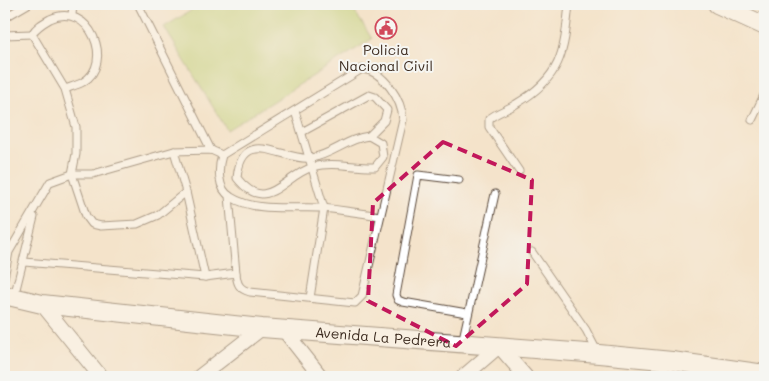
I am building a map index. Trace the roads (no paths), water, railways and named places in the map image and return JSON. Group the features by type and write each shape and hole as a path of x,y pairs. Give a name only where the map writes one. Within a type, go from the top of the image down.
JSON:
{"street":[{"path":"717,4 765,26"},
{"name":"Avenida La Pedrera","path":"9,296 42,304 262,328 599,354 746,374"},
{"path":"42,304 101,377"},
{"path":"199,377 262,328"},
{"path":"284,330 321,377"},
{"path":"463,377 499,346 526,377"}],"lane":[{"path":"4,18 28,4"},
{"path":"72,15 73,4"},
{"path":"138,4 211,150"},
{"path":"519,171 489,127 488,118 515,105 544,86 549,79 558,66 566,33 569,4"},
{"path":"4,35 32,34 43,23 59,14 72,15 89,26 97,46 96,68 84,82 65,89"},
{"path":"32,34 65,89 76,126 76,154 72,174 86,216 92,224 101,226 137,224 158,215 186,192"},
{"path":"362,69 371,70 390,88 403,111 403,120 362,296 355,302 242,290 237,283 229,196 218,169 222,155 362,69"},
{"path":"752,120 765,93"},
{"path":"302,132 369,95 375,98 387,110 384,121 369,136"},
{"path":"295,111 324,208 310,298"},
{"path":"369,136 381,143 383,157 375,167 356,168 332,165 312,167 273,192 260,195 244,188 237,178 238,165 246,154 258,149 309,159 329,154 357,137 369,136"},
{"path":"4,278 9,252 32,215 40,196 50,182 72,174 93,174 174,151 211,150 222,155"},
{"path":"174,151 186,192 204,277"},
{"path":"459,180 418,175 396,295 398,300 403,302 467,313"},
{"path":"462,343 467,313 495,194"},
{"path":"229,196 247,205 324,208 380,216"},
{"path":"9,296 24,262 34,217 32,215"},
{"path":"532,252 586,330 599,354"},
{"path":"24,262 204,277 236,273"}],"place":[{"name":"Policia Nacional Civil","path":"386,28"}]}
